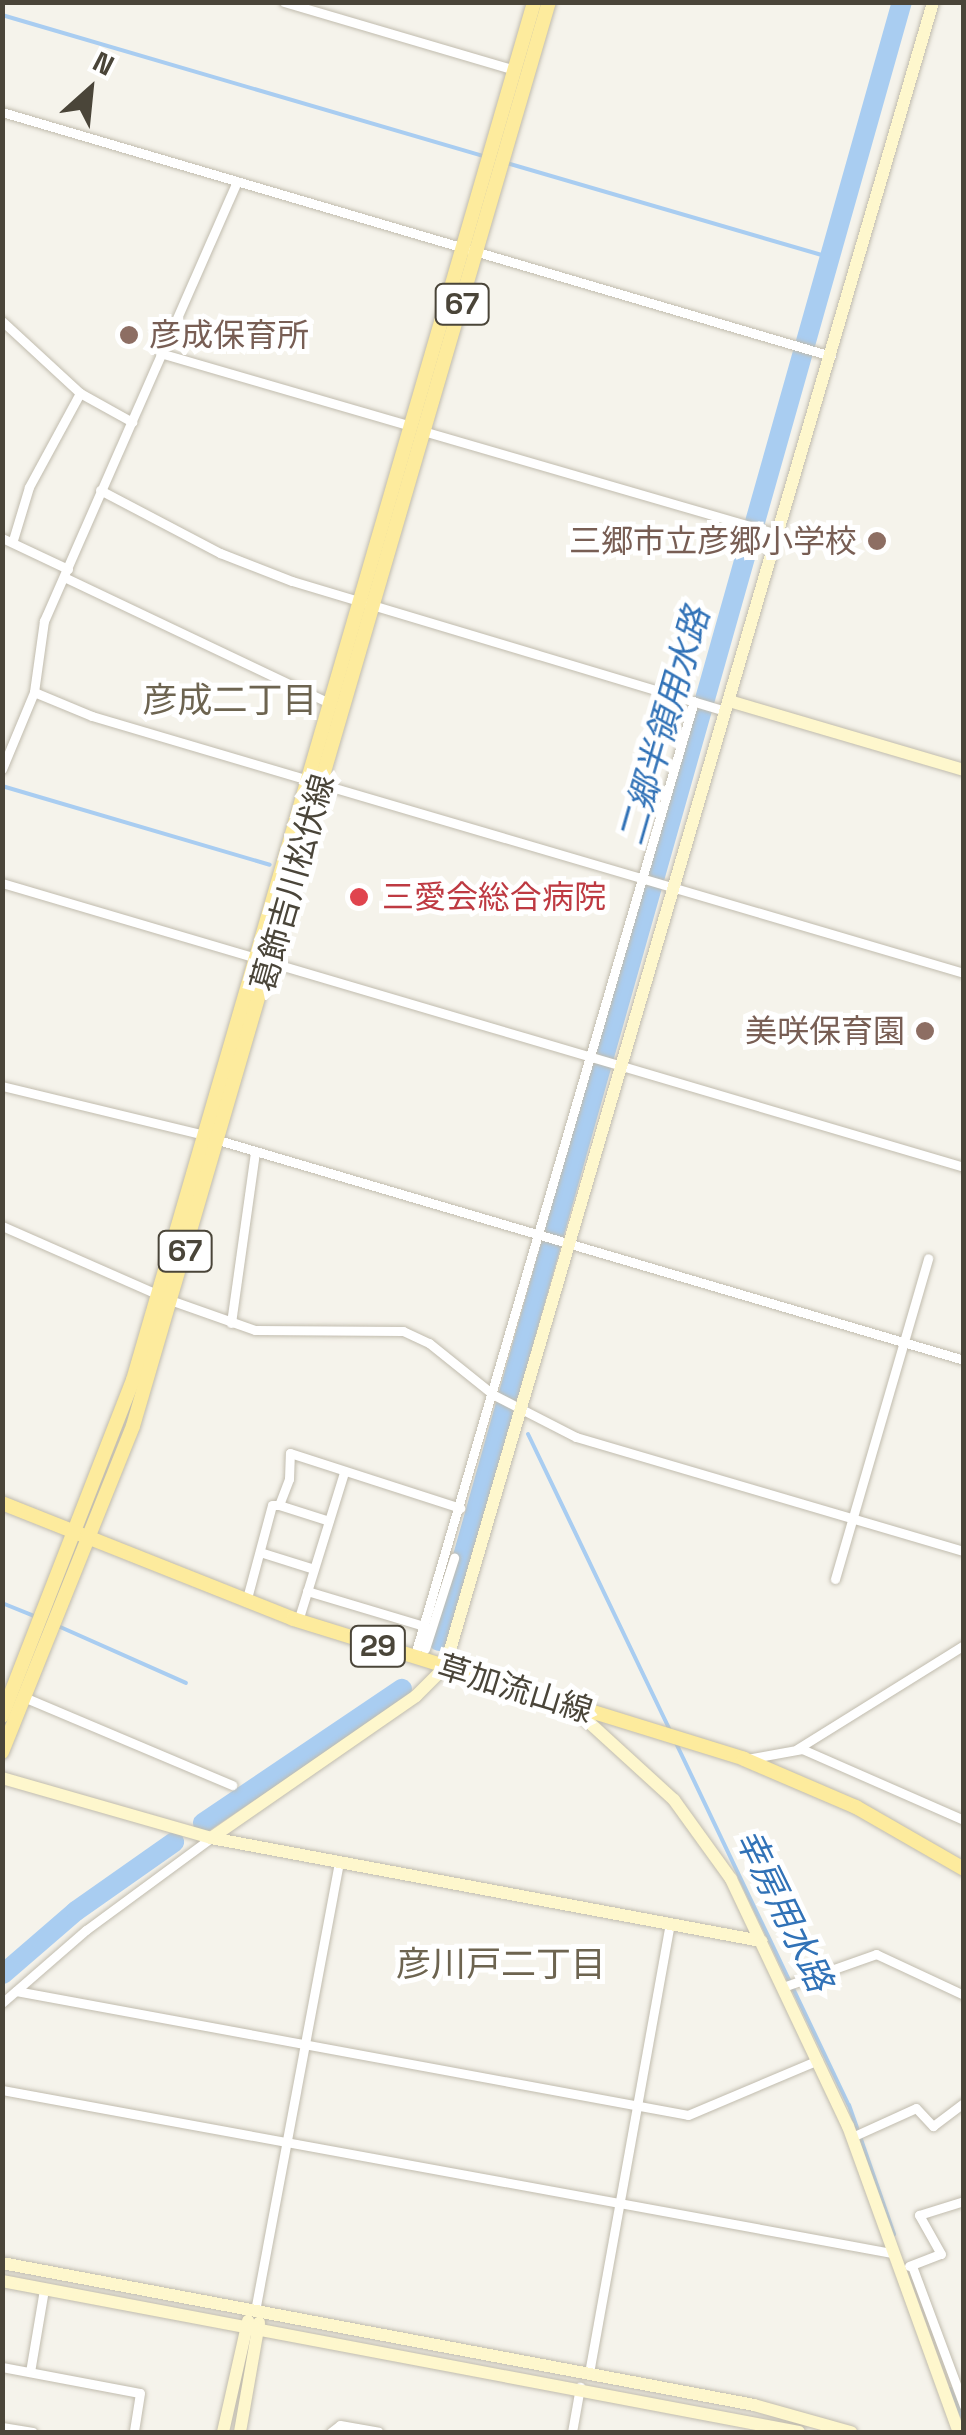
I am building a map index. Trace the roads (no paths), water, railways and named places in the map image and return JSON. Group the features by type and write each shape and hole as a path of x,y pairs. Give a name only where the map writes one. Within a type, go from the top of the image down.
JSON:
{"main road":[{"name":"葛飾吉川松伏線","path":"470,249 534,2"},
{"name":"葛飾吉川松伏線","path":"211,1138 255,956 314,782 470,249 549,2"},
{"name":"葛飾吉川松伏線","path":"2,1716 93,1540 211,1138 271,961 331,704 366,604"},
{"name":"葛飾吉川松伏線","path":"2,1752 13,1693 77,1534 164,1298"},
{"name":"草加流山線","path":"2,1503 298,1621 420,1654 445,1667 744,1760 856,1808 964,1869"}],"street":[{"path":"284,2 515,70"},
{"path":"8,1994 211,1838 416,1696 445,1667 518,1403 571,1245 616,1063 674,888 722,706 780,535 933,2"},
{"path":"2,112 831,356"},
{"path":"2,769 34,692 44,622 237,181"},
{"path":"2,321 80,393 132,422"},
{"path":"160,353 780,535"},
{"path":"80,393 29,487 8,540 66,573 331,704"},
{"path":"100,490 220,552 366,604 697,702 964,770"},
{"path":"34,692 92,716 964,974"},
{"path":"420,1654 424,1626 494,1396 549,1240 594,1056 651,882 697,702"},
{"path":"2,883 964,1167"},
{"path":"2,1086 211,1138 964,1360"},
{"path":"231,1323 255,1152"},
{"path":"2,1226 164,1298 255,1330 403,1332 429,1343 494,1396 518,1403 576,1437 964,1550"},
{"path":"835,1579 928,1258"},
{"path":"279,1506 290,1453 460,1508"},
{"path":"298,1621 344,1472"},
{"path":"246,1602 263,1553 272,1505 329,1521"},
{"path":"263,1553 314,1568"},
{"path":"420,1654 454,1558"},
{"path":"307,1591 424,1626"},
{"path":"744,1760 797,1750 964,1645"},
{"path":"13,1693 232,1785"},
{"path":"570,1705 674,1800 731,1879 761,1940 790,1984 818,2060 857,2135 897,2269 959,2432"},
{"path":"797,1750 964,1820"},
{"path":"2,1778 211,1838 761,1940"},
{"path":"240,2432 260,2329 256,2311 340,1862"},
{"path":"589,2373 670,1923"},
{"path":"790,1984 876,1954 964,1995"},
{"path":"8,1994 688,2115 818,2060"},
{"path":"2,2090 892,2253"},
{"path":"857,2135 916,2108 933,2126 964,2103"},
{"path":"897,2269 941,2254 919,2214 964,2201"},
{"path":"2,2263 589,2373 851,2432"},
{"path":"912,2266 959,2382 964,2406"},
{"path":"2,2281 580,2387 799,2432"},
{"path":"30,2372 44,2289"},
{"path":"223,2432 244,2326 256,2311"},
{"path":"2,2367 140,2394 134,2432"},
{"path":"572,2432 580,2387"},
{"path":"331,2432 340,2425 378,2432"},
{"path":"2,2427 33,2432"}],"waterway":[{"name":"二郷半領用水路","path":"439,1641 902,2"},
{"path":"2,15 483,156"},
{"path":"507,163 829,257"},
{"path":"2,786 270,865"},
{"name":"幸房用水路","path":"528,1434 671,1732"},
{"path":"2,1603 35,1616"},
{"path":"58,1626 186,1683"},
{"name":"二郷半領用水路","path":"203,1823 402,1689"},
{"name":"幸房用水路","path":"675,1741 849,2105 894,2234"},
{"name":"二郷半領用水路","path":"3,1974 76,1911 174,1842"},
{"name":"幸房用水路","path":"950,2389 964,2420"}],"place":[{"name":"彦成保育所","path":"129,335"},
{"name":"三郷市立彦郷小学校","path":"877,541"},
{"name":"三愛会総合病院","path":"359,897"},
{"name":"美咲保育園","path":"925,1031"}],"district":[{"name":"彦成二丁目","path":"230,700"},
{"name":"彦川戸二丁目","path":"501,1964"}]}
